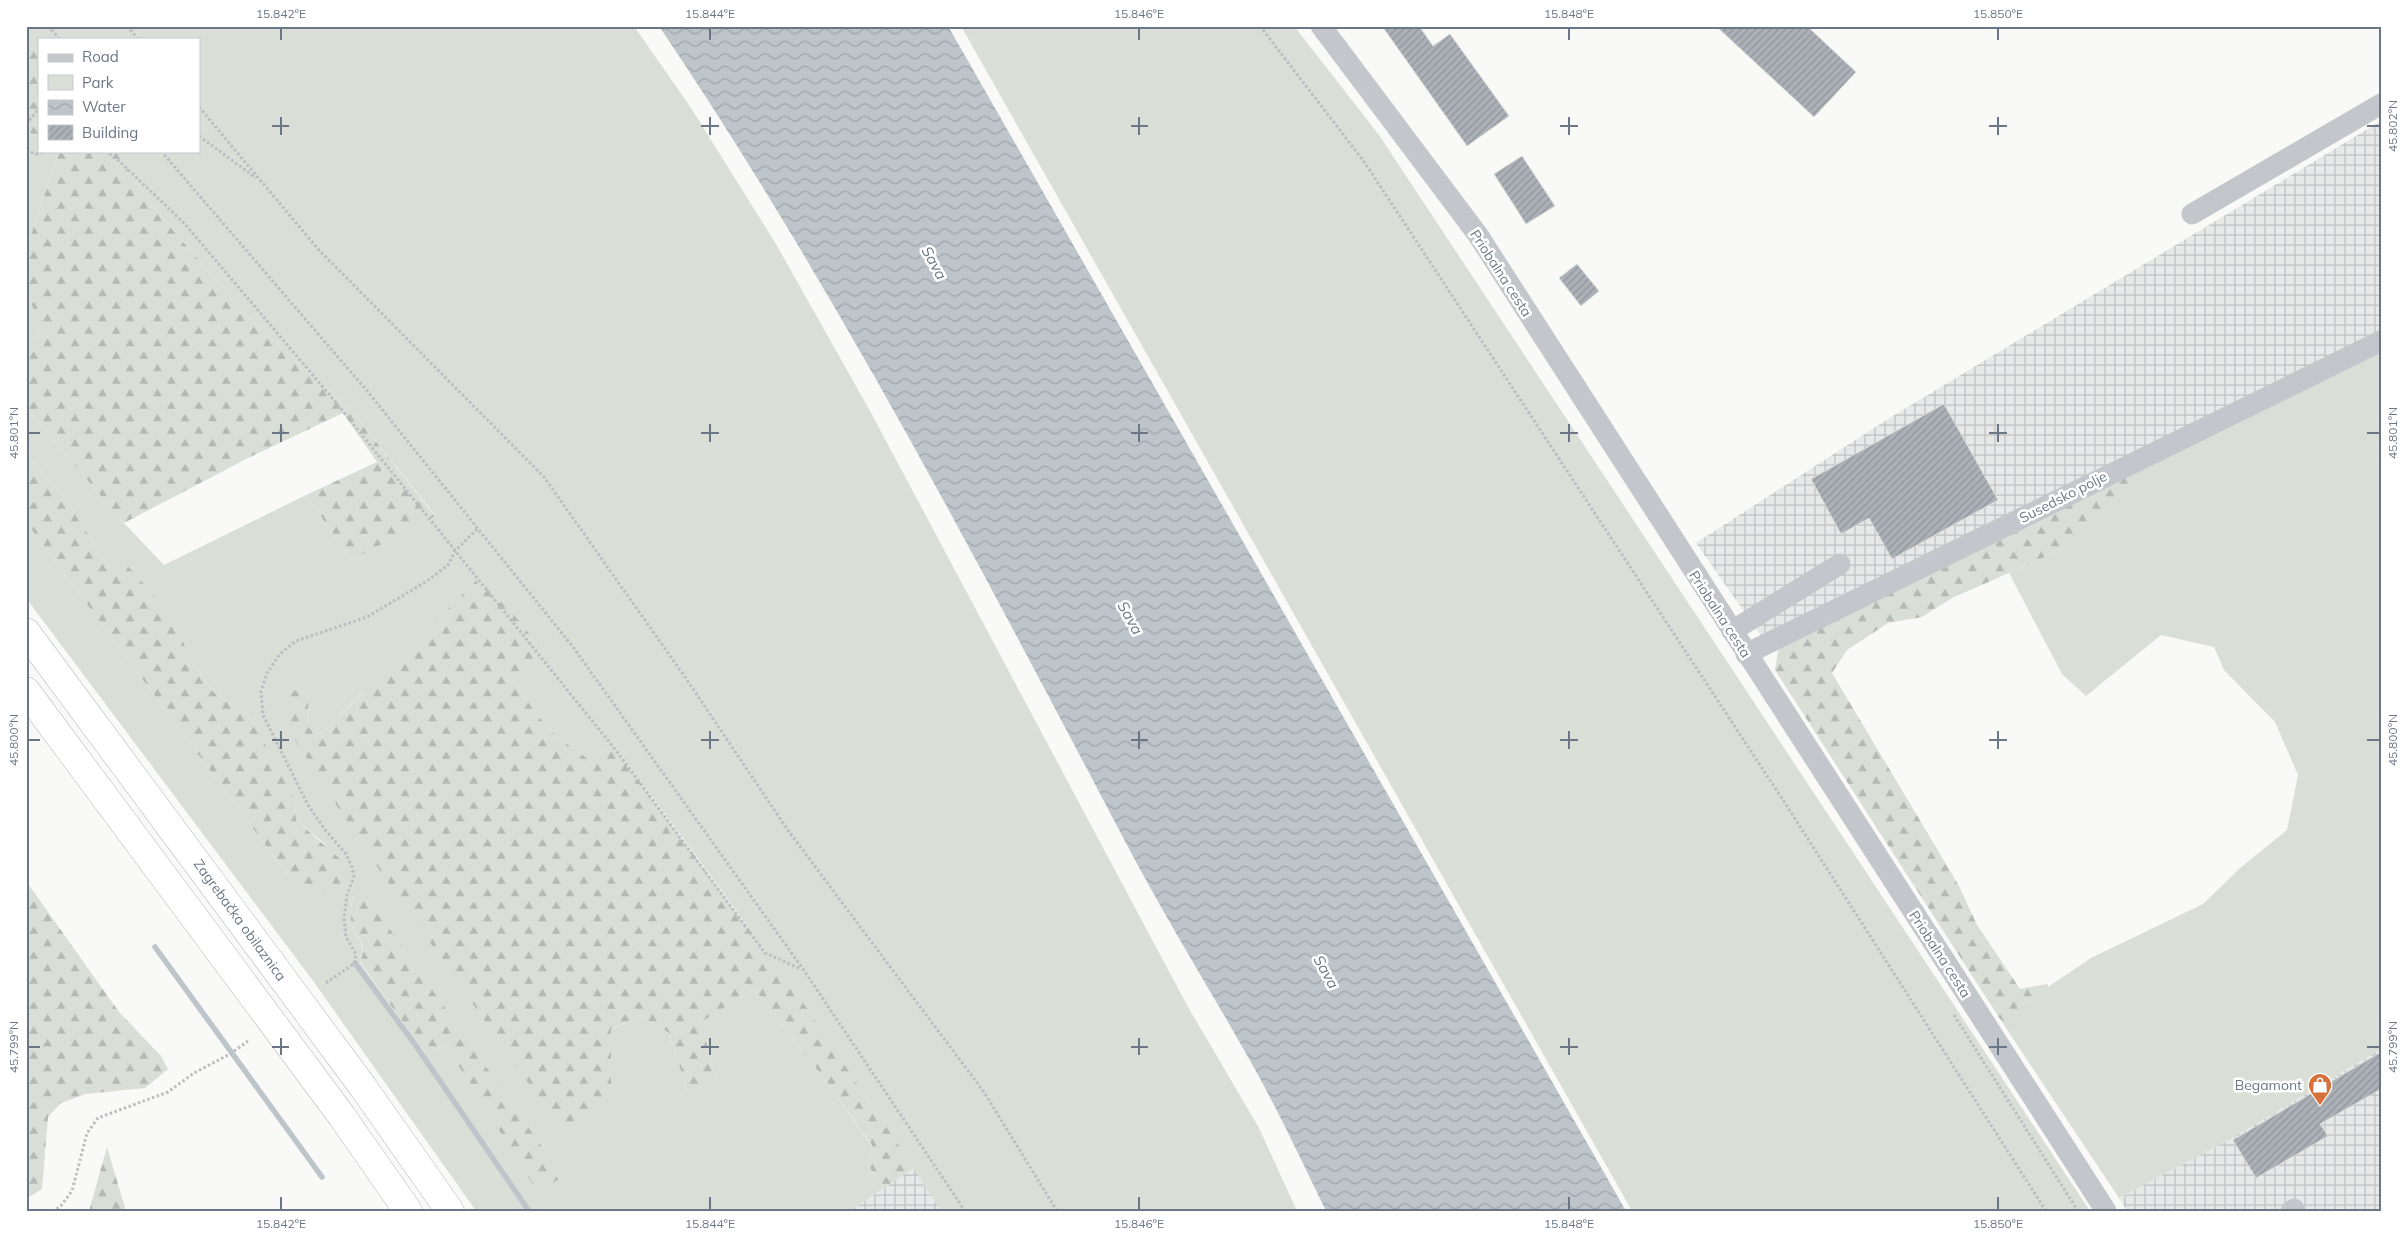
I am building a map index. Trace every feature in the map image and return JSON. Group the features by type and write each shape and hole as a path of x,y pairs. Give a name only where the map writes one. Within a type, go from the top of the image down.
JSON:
{"highway":[{"name":"Zagrebačka obilaznica","path":"26,632 363,1087 450,1211"},
{"path":"26,691 341,1115 408,1211"}],"street":[{"name":"Priobalna cesta","path":"1321,26 1394,120 1478,235 2106,1211"},
{"path":"2192,214 2381,104"},
{"name":"Susedsko polje","path":"1746,654 2381,341"},
{"path":"1732,632 1840,564"}],"path":[{"path":"48,26 59,38"},
{"path":"127,26 137,38"},
{"path":"1260,26 1365,163 1783,800 2046,1211"},
{"path":"200,108 318,249 544,477 685,677 787,830 984,1092 1057,1211"},
{"path":"26,124 38,110"},
{"path":"200,137 260,181"},
{"path":"26,151 36,154 41,152"},
{"path":"107,152 116,158 185,224 333,399 618,753 765,953 803,969"},
{"path":"162,152 362,385 573,647 803,969 965,1211"},
{"path":"326,983 354,963 356,954 346,937 344,918 347,895 354,876 352,867 346,854 326,831 304,798 263,715 261,691 271,667 280,654 296,641 367,617 427,581 448,565 455,551 478,528"},
{"path":"52,1211 60,1207 72,1191 87,1133 98,1118 168,1092 194,1073 230,1054 248,1041"},
{"path":"60,1207 62,1211"}],"shaded area":[{"path":"2381,121 2381,347 1766,643 1696,543 1888,419"},
{"path":"2381,1049 2381,1211 2127,1211 2119,1198 2229,1140"},
{"path":"914,1168 941,1211 850,1211"}],"green space":[{"path":"26,26 634,26 691,108 776,244 870,411 1188,1007 1259,1128 1297,1211 941,1211 822,1032 698,858 612,744 591,761 557,737 535,712 514,681 363,692 320,735 309,728 308,691 293,737 611,1094 610,1030 641,1016 669,1033 688,1093 716,1079 700,1022 754,989 826,1081 872,1146 868,1165 884,1188 850,1211 476,1211 311,978 26,598 26,522 298,889 326,845 296,820 295,802 249,717 212,691 187,655 179,623 111,571 67,501 26,454 26,408 124,523 164,565 306,495 351,560 435,515 351,410 247,316 159,214 116,152 200,152 200,38 38,38 38,52 29,42 26,45","holes":["353,895 536,1191 445,1044 426,1055 360,963 363,951 362,946 350,920"]},
{"path":"961,26 1294,26 1379,135 2090,1211 1632,1211"},
{"path":"29,42 38,52 38,137 26,130 26,45"},
{"path":"26,130 38,137 38,152 59,152 26,250"},
{"path":"59,152 116,152 159,214 247,316 351,410 435,516 351,560 306,495 377,462 343,413 248,458 124,523 26,408 26,346 40,333 26,284 26,250"},
{"path":"26,284 40,333 26,346"},
{"path":"2381,347 2381,1049 2229,1140 2119,1198 2000,1019 2017,1028 2017,1007 2048,994 2048,987 2091,958 2203,904 2239,869 2287,830 2298,775 2275,722 2224,670 2214,647 2161,635 2086,696 2062,674 2009,573 2061,550 2137,464"},
{"path":"26,454 67,501 111,571 126,564 179,623 187,655 212,691 248,716 279,768 295,802 296,820 340,859 346,873 343,888 339,891 298,889 26,522"},
{"path":"2137,464 2134,488 2061,550 1952,598 1922,617 1888,623 1847,650 1832,673 1959,886 1977,925 2020,989 2048,984 2048,994 2017,1007 2024,1019 2017,1029 2000,1019 1775,670 1779,645"},
{"path":"482,575 542,650 514,681 535,712 557,737 591,761 612,744 793,988 914,1168 884,1188 868,1165 872,1145 826,1081 754,989 701,1022 716,1080 688,1093 669,1033 641,1016 611,1029 611,1094 561,1130 360,842 293,737 289,691 308,690 309,728 320,735"},
{"path":"26,881 119,1012 161,1056 168,1069 145,1088 86,1094 61,1103 48,1117 42,1189 26,1199"},
{"path":"357,882 563,1177 537,1191 445,1044 426,1055 360,962 363,950 362,945 351,922 352,901"},
{"path":"107,1147 126,1211 89,1211"}],"water":[{"name":"Sava","path":"659,26 948,26 1626,1211 1326,1211 1262,1082 1142,873 1017,636 904,429 786,225 724,125"}],"building":[{"path":"1382,26 1419,26 1433,46 1450,34 1509,116 1467,146"},
{"path":"1716,26 1807,26 1856,72 1814,117"},
{"path":"1522,156 1555,206 1526,224 1494,174"},
{"path":"1577,264 1599,291 1581,306 1559,278"},
{"path":"1944,404 1998,500 1892,559 1869,518 1841,534 1811,479"},
{"name":"Begamont","path":"2381,1052 2381,1089 2320,1124 2328,1136 2256,1178 2233,1140"}],"waterway":[{"path":"155,947 322,1177"},
{"path":"355,963 414,1043 529,1211"}],"place":[{"name":"Begamont","path":"2320,1106"}]}
